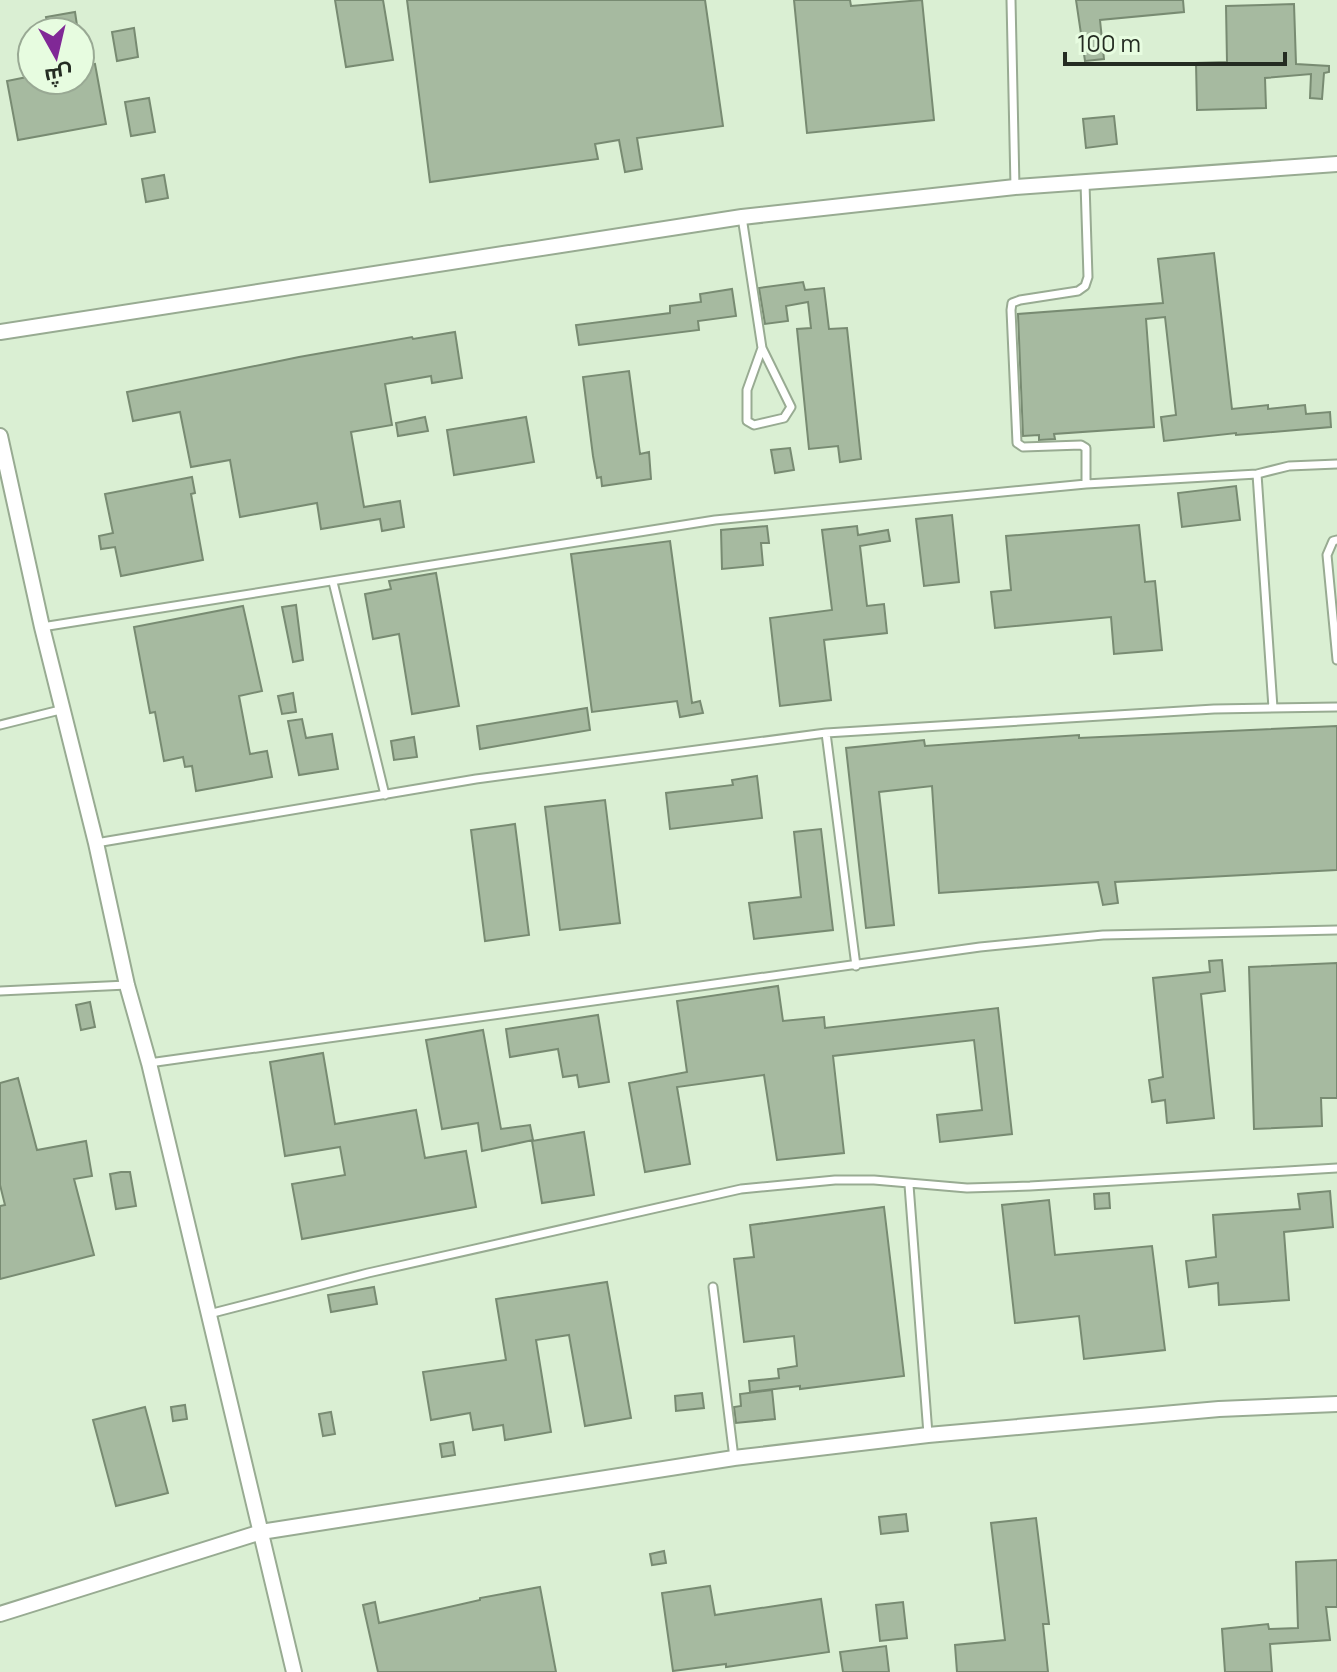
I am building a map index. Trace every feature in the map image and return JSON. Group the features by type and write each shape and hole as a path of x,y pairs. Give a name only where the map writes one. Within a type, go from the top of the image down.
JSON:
{"street":[{"path":"0,332 742,217 1015,187 1337,164"},
{"path":"0,436 127,985 149,1063 294,1672"},
{"path":"0,1614 261,1532 734,1458 928,1435 1219,1409 1337,1404"}],"lane":[{"path":"1011,0 1015,187"},
{"path":"1085,183 1088,277 1085,286 1078,291 1020,300 1012,303 1011,310 1017,443 1023,447 1081,445 1088,455 1086,484"},
{"path":"742,217 762,348 791,407 784,418 754,425 747,421 747,390 762,348"},
{"path":"42,627 715,520 1086,484 1257,474 1289,466 1337,464"},
{"path":"1257,474 1273,708"},
{"path":"1337,540 1333,541 1327,555 1337,660"},
{"path":"333,582 385,795"},
{"path":"96,843 476,779 826,733 1214,709 1337,707"},
{"path":"0,725 64,709"},
{"path":"826,733 856,966"},
{"path":"149,1063 980,947 1103,935 1337,930"},
{"path":"0,991 127,985"},
{"path":"209,1314 368,1273 741,1189 835,1180 967,1188 1030,1186 1337,1168"},
{"path":"909,1185 928,1435"},
{"path":"713,1287 734,1458"}],"building":[{"path":"335,0 383,0 393,60 346,67"},
{"path":"407,0 705,0 723,126 637,138 642,169 625,172 619,140 595,144 598,159 430,182"},
{"path":"794,0 850,0 851,6 922,0 934,120 807,133"},
{"path":"1076,0 1183,0 1184,12 1100,20 1104,59 1085,61"},
{"path":"1294,4 1296,64 1329,66 1329,72 1324,73 1322,99 1310,98 1311,74 1265,78 1266,108 1197,110 1196,63 1227,62 1226,6"},
{"path":"75,12 76,16 52,16"},
{"path":"134,28 138,57 117,61 112,32"},
{"path":"96,69 106,124 18,140 7,81 16,79 16,96 96,96"},
{"path":"149,98 155,132 131,136 125,102"},
{"path":"1114,116 1117,144 1086,148 1083,119"},
{"path":"164,175 168,198 146,202 142,179"},
{"path":"1214,253 1232,409 1305,405 1306,414 1330,412 1331,427 1164,441 1161,417 1176,415 1165,317 1146,319 1154,427 1054,434 1055,439 1039,440 1039,435 1023,436 1018,314 1163,303 1158,259"},
{"path":"803,282 805,290 824,288 829,329 847,328 861,459 840,462 838,446 809,449 797,329 811,328 808,302 786,306 788,321 765,324 759,288"},
{"path":"732,289 736,316 698,321 699,330 579,345 576,325 670,313 670,306 701,302 700,294"},
{"path":"455,332 462,378 432,383 431,376 385,384 392,425 351,432 364,507 400,501 404,527 382,531 380,519 321,529 317,503 240,517 230,460 191,467 180,412 133,421 127,392 299,357"},
{"path":"629,371 640,454 649,452 651,479 602,486 601,477 597,478 593,456 583,377"},
{"path":"425,417 428,431 398,436 396,423"},
{"path":"526,417 534,462 454,475 447,430"},
{"path":"790,448 794,470 775,473 771,450"},
{"path":"192,477 195,493 191,494 203,560 121,576 115,547 101,549 99,536 113,533 105,494"},
{"path":"1236,486 1240,520 1182,527 1178,493"},
{"path":"952,515 959,582 924,586 916,519"},
{"path":"1139,525 1145,582 1155,581 1162,650 1114,654 1111,617 995,628 991,592 1011,590 1006,536"},
{"path":"767,526 769,543 761,543 763,565 722,569 721,530"},
{"path":"857,526 858,535 888,530 890,541 860,546 867,606 884,604 887,633 824,640 831,700 780,706 770,618 832,610 822,530"},
{"path":"670,541 692,703 700,701 703,713 680,717 677,701 592,712 571,554"},
{"path":"436,573 459,706 412,714 399,634 373,639 365,594 391,589 389,581"},
{"path":"296,605 303,660 293,662 282,607"},
{"path":"243,606 262,691 239,696 250,754 267,751 272,777 196,791 192,766 185,767 183,757 164,761 155,712 150,713 134,627"},
{"path":"293,693 296,712 282,714 278,696"},
{"path":"587,708 590,730 480,749 477,726"},
{"path":"302,719 306,738 332,734 338,769 299,775 288,721"},
{"path":"1337,726 1337,870 1115,882 1118,903 1103,905 1098,882 939,893 932,786 879,792 894,925 866,928 846,748 924,740 925,746 1079,735 1079,738"},
{"path":"414,737 417,757 394,760 391,741"},
{"path":"757,776 762,818 670,829 666,793 733,785 732,780"},
{"path":"605,800 620,923 560,930 545,807"},
{"path":"515,824 529,935 485,941 471,830"},
{"path":"821,829 833,930 754,939 749,903 801,897 794,832"},
{"path":"1222,960 1225,991 1201,994 1214,1118 1167,1123 1165,1100 1152,1102 1149,1080 1163,1077 1153,978 1210,972 1209,961"},
{"path":"1337,963 1337,1098 1321,1098 1322,1126 1254,1129 1249,967"},
{"path":"778,986 783,1021 824,1017 825,1028 998,1008 1012,1134 940,1142 937,1115 982,1110 974,1040 833,1056 844,1153 777,1160 764,1075 677,1087 690,1164 645,1172 629,1083 687,1072 677,1001"},
{"path":"90,1002 95,1027 81,1030 76,1005"},
{"path":"598,1015 609,1082 579,1087 577,1075 563,1077 558,1049 510,1057 506,1029"},
{"path":"483,1030 501,1129 530,1125 533,1140 482,1151 478,1123 442,1129 426,1040"},
{"path":"323,1053 335,1124 416,1110 425,1158 466,1151 476,1207 302,1239 292,1184 345,1175 340,1147 285,1156 270,1062"},
{"path":"18,1078 37,1150 86,1141 92,1176 74,1179 94,1255 0,1279 0,1206 5,1205 0,1185 0,1083"},
{"path":"584,1132 594,1195 542,1203 532,1141"},
{"path":"130,1172 136,1206 116,1209 110,1174"},
{"path":"1330,1191 1333,1227 1284,1232 1289,1300 1219,1305 1218,1283 1189,1287 1186,1261 1216,1257 1213,1215 1300,1209 1298,1194"},
{"path":"1109,1193 1110,1208 1095,1209 1094,1194"},
{"path":"1049,1200 1055,1255 1152,1246 1165,1350 1084,1359 1079,1316 1015,1323 1002,1205"},
{"path":"884,1207 904,1376 750,1392 749,1381 779,1378 778,1369 797,1366 794,1336 744,1342 734,1259 754,1257 750,1225"},
{"path":"607,1282 631,1418 585,1426 569,1335 536,1340 551,1432 505,1440 503,1425 473,1430 470,1413 431,1420 423,1372 506,1360 496,1299"},
{"path":"374,1287 377,1304 331,1312 328,1295"},
{"path":"772,1390 775,1419 736,1423 734,1407 741,1406 740,1394"},
{"path":"702,1393 704,1408 676,1411 675,1396"},
{"path":"185,1405 187,1419 173,1421 171,1407"},
{"path":"145,1407 168,1493 116,1506 93,1420"},
{"path":"331,1412 335,1434 323,1436 319,1414"},
{"path":"453,1442 455,1455 442,1457 440,1444"},
{"path":"906,1514 908,1531 881,1534 879,1517"},
{"path":"1036,1518 1049,1624 1043,1624 1048,1672 957,1672 955,1645 1005,1640 991,1523"},
{"path":"664,1551 666,1563 652,1565 650,1554"},
{"path":"1337,1560 1337,1607 1326,1607 1330,1640 1270,1644 1272,1672 1225,1672 1222,1629 1268,1624 1269,1629 1298,1628 1296,1562"},
{"path":"710,1586 715,1615 821,1599 829,1652 726,1667 726,1664 673,1671 662,1593"},
{"path":"540,1587 556,1672 378,1672 363,1605 375,1602 379,1623"},
{"path":"903,1602 907,1638 880,1641 876,1605"},
{"path":"886,1646 889,1672 843,1672 840,1652"}]}
